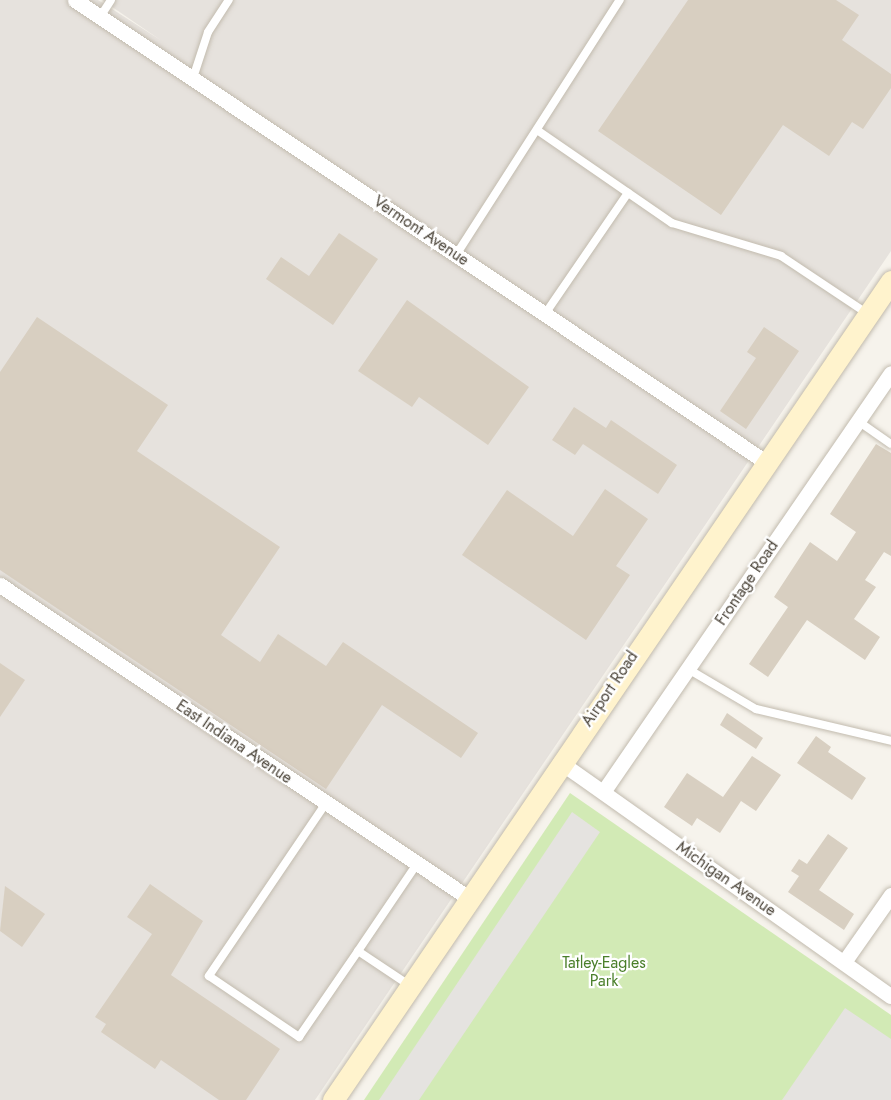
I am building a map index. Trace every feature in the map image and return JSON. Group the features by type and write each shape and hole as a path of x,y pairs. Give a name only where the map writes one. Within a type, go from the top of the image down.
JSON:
{"main road":[{"name":"Airport Road","path":"333,1100 560,762 891,281"}],"street":[{"name":"Vermont Avenue","path":"75,0 766,462"},
{"name":"Frontage Road","path":"603,792 891,373"},
{"name":"East Indiana Avenue","path":"0,585 469,898"},
{"name":"Michigan Avenue","path":"560,762 891,996"},
{"path":"844,962 891,895"}],"lane":[{"path":"100,17 111,0"},
{"path":"192,78 208,32 229,0"},
{"path":"456,255 620,0"},
{"path":"537,130 672,223 781,256 868,315"},
{"path":"545,314 628,193"},
{"path":"858,421 891,444"},
{"path":"688,669 756,709 891,741"},
{"path":"326,803 209,976 298,1037 417,864"},
{"path":"358,951 410,986"}],"shaded area":[{"path":"0,0 98,0 162,41 102,0 891,0 891,251 315,1100 0,1100"},
{"path":"572,812 600,832 419,1100 379,1100"},
{"path":"845,1008 891,1039 891,1100 782,1100"}],"green space":[{"name":"Tatley-Eagles Park","path":"570,793 891,1015 891,1100 364,1100"}],"building":[{"path":"688,0 836,0 859,15 842,40 891,74 891,88 863,129 852,122 829,156 783,125 721,215 598,131"},
{"path":"339,233 378,259 333,325 266,279 281,257 309,276"},
{"path":"407,300 529,387 488,445 419,397 412,407 358,371"},
{"path":"37,317 168,405 137,451 280,547 221,635 260,662 278,634 326,666 343,642 478,733 461,758 382,705 326,789 0,570 0,372"},
{"path":"764,327 799,351 746,429 720,411 756,358 747,352"},
{"path":"574,407 606,428 611,420 677,465 658,494 583,444 575,455 552,440"},
{"path":"876,444 891,453 891,556 884,552 865,580 876,587 854,619 880,637 865,660 807,620 768,677 749,664 788,607 774,597 810,542 837,561 856,532 830,514"},
{"path":"605,489 648,519 616,566 630,575 586,640 462,555 507,490 573,536"},
{"path":"0,663 25,680 0,717"},
{"path":"727,713 763,738 756,749 720,725"},
{"path":"816,736 831,747 828,752 866,778 852,800 797,763"},
{"path":"752,756 781,775 756,811 741,801 720,833 697,818 692,826 664,807 687,773 723,797"},
{"path":"828,834 848,848 819,890 854,914 844,930 788,892 799,876 791,871 799,859 807,864"},
{"path":"150,884 203,921 171,975 280,1049 246,1100 219,1100 161,1060 155,1069 101,1032 106,1024 95,1017 152,934 127,917"},
{"path":"5,886 45,914 22,947 0,931"}]}
